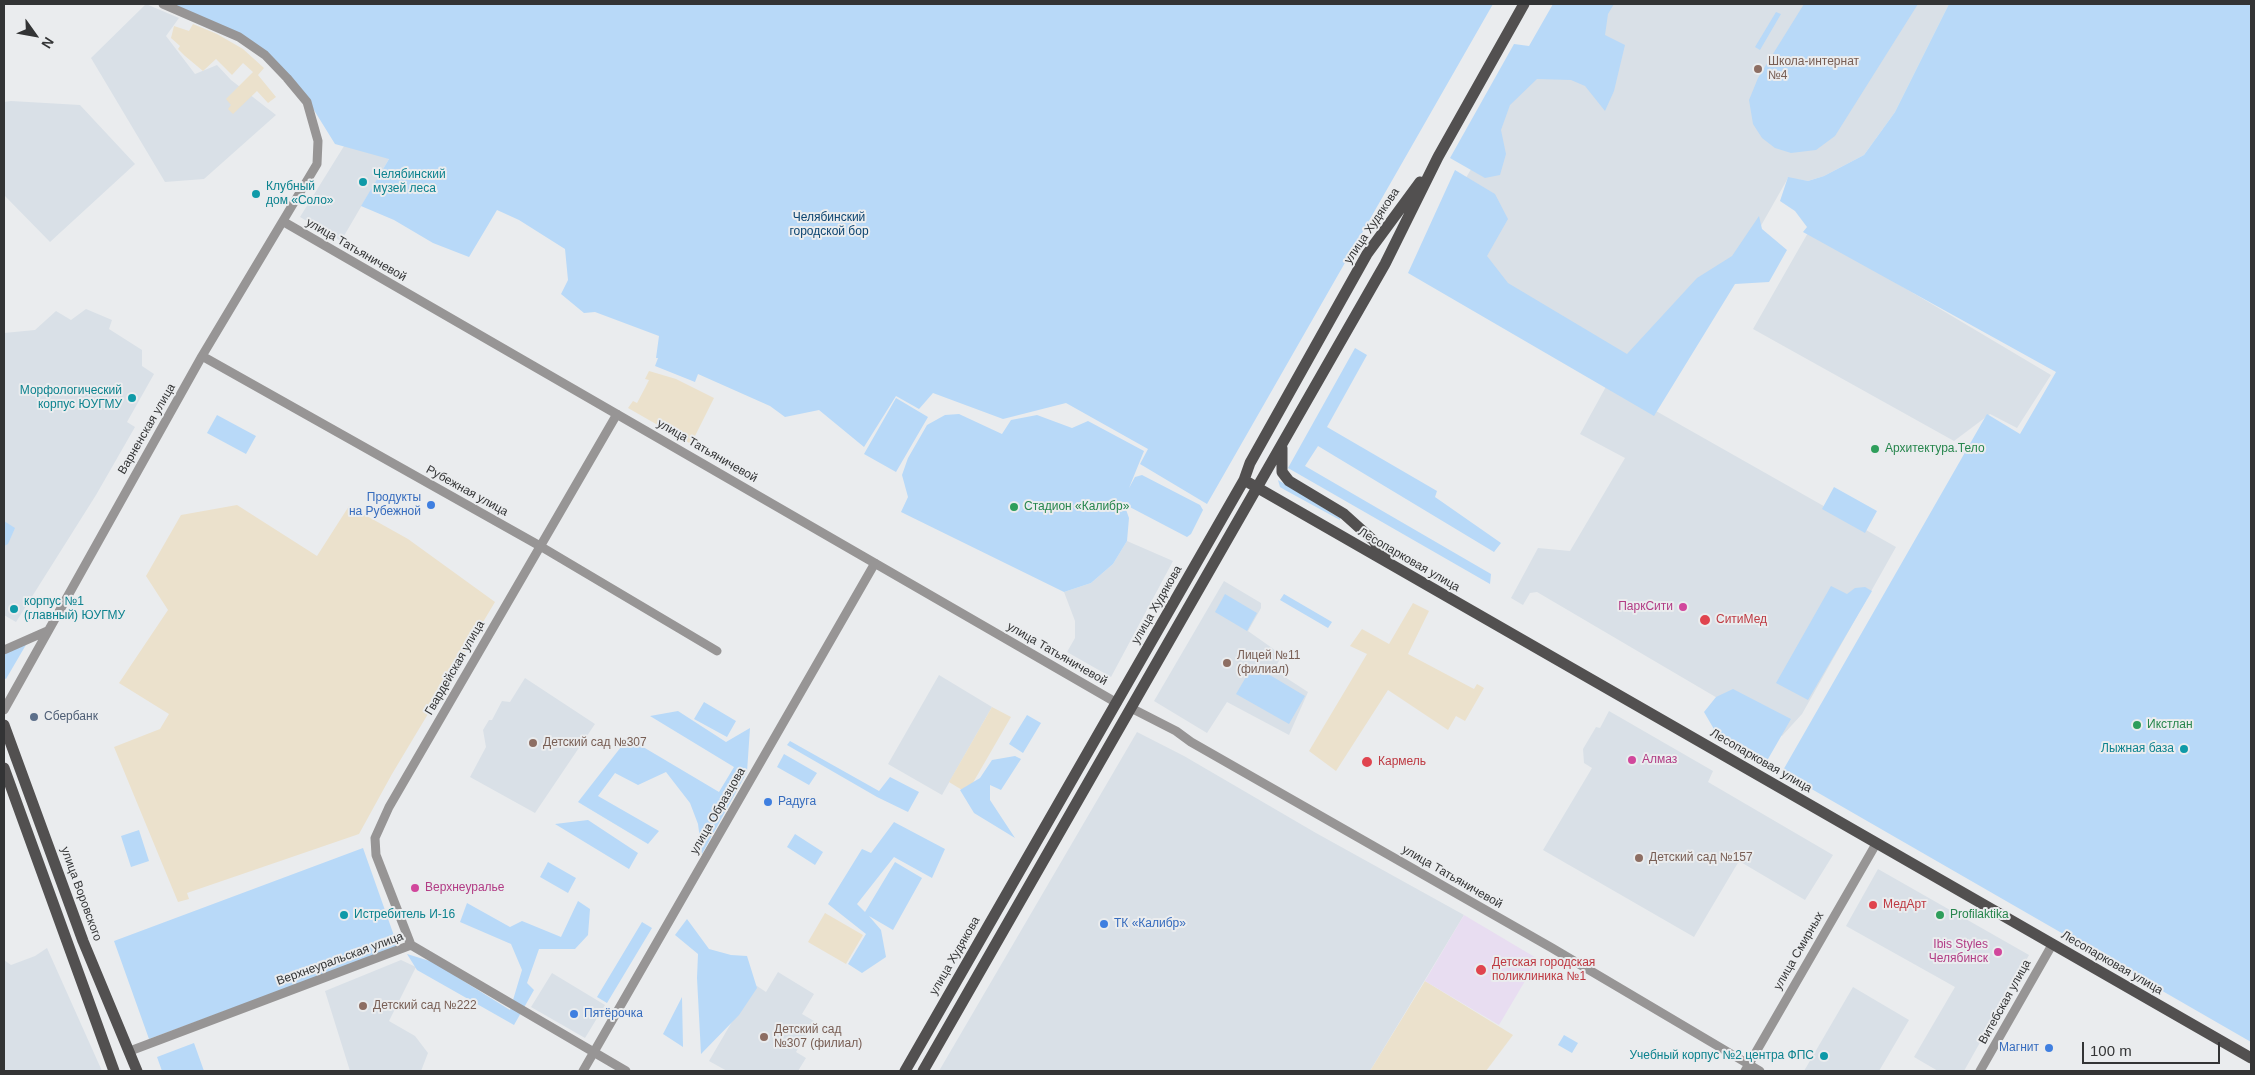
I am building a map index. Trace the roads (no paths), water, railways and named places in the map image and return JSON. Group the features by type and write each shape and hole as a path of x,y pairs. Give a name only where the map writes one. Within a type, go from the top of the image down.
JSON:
{"main road":[{"name":"улица Худякова","path":"923,1071 1386,264 1438,157 1524,4"},
{"name":"улица Худякова","path":"905,1071 1244,480 1250,462 1367,254 1438,157"},
{"path":"1283,441 1280,462 1282,472 1289,481 1353,521 1374,541 1390,565"},
{"name":"Лесопарковая улица","path":"1244,480 2251,1058"},
{"path":"1117,702 1131,708"},
{"name":"улица Воровского","path":"4,725 83,941 137,1071"},
{"path":"4,768 7,785 114,1071"}],"street":[{"name":"Варненская улица","path":"4,710 202,356 318,164 318,141 307,102 287,78 264,55 239,37 163,4"},
{"name":"улица Татьяничевой","path":"284,222 1117,702"},
{"name":"Рубежная улица","path":"202,356 540,546 717,651"},
{"name":"Гвардейская улица","path":"411,945 376,855 375,838 389,807 617,414"},
{"name":"улица Образцова","path":"583,1071 875,563"},
{"path":"4,650 47,631"},
{"name":"улица Татьяничевой","path":"1131,708 1148,714 1191,742 1552,948 1746,1067 1760,1071"},
{"name":"улица Смирных","path":"1746,1067 1876,844"},
{"name":"Витебская улица","path":"1980,1071 2052,944"},
{"name":"Верхнеуральская улица","path":"130,1051 411,945 626,1071"}],"place":[{"name":"Школа-интернат №4","path":"1758,69"},
{"name":"Челябинский музей леса","path":"363,182"},
{"name":"Клубный дом «Соло»","path":"256,194"},
{"name":"Морфологический корпус ЮУГМУ","path":"132,398"},
{"name":"Архитектура.Тело","path":"1875,449"},
{"name":"Продукты на Рубежной","path":"431,505"},
{"name":"Стадион «Калибр»","path":"1014,507"},
{"name":"ПаркСити","path":"1683,607"},
{"name":"корпус №1 (главный) ЮУГМУ","path":"14,609"},
{"name":"СитиМед","path":"1705,620"},
{"name":"Лицей №11 (филиал)","path":"1227,663"},
{"name":"Сбербанк","path":"34,717"},
{"name":"Икстлан","path":"2137,725"},
{"name":"Детский сад №307","path":"533,743"},
{"name":"Лыжная база","path":"2184,749"},
{"name":"Алмаз","path":"1632,760"},
{"name":"Кармель","path":"1367,762"},
{"name":"Радуга","path":"768,802"},
{"name":"Детский сад №157","path":"1639,858"},
{"name":"Верхнеуралье","path":"415,888"},
{"name":"МедАрт","path":"1873,905"},
{"name":"Истребитель И-16","path":"344,915"},
{"name":"Profilaktika","path":"1940,915"},
{"name":"ТК «Калибр»","path":"1104,924"},
{"name":"Ibis Styles Челябинск","path":"1998,952"},
{"name":"Детская городская поликлиника №1","path":"1481,970"},
{"name":"Детский сад №222","path":"363,1006"},
{"name":"Пятёрочка","path":"574,1014"},
{"name":"Детский сад №307 (филиал)","path":"764,1037"},
{"name":"Магнит","path":"2049,1048"},
{"name":"Учебный корпус №2 центра ФПС","path":"1824,1056"}],"park label":[{"name":"Челябинский городской бор","path":"829,225"}]}
